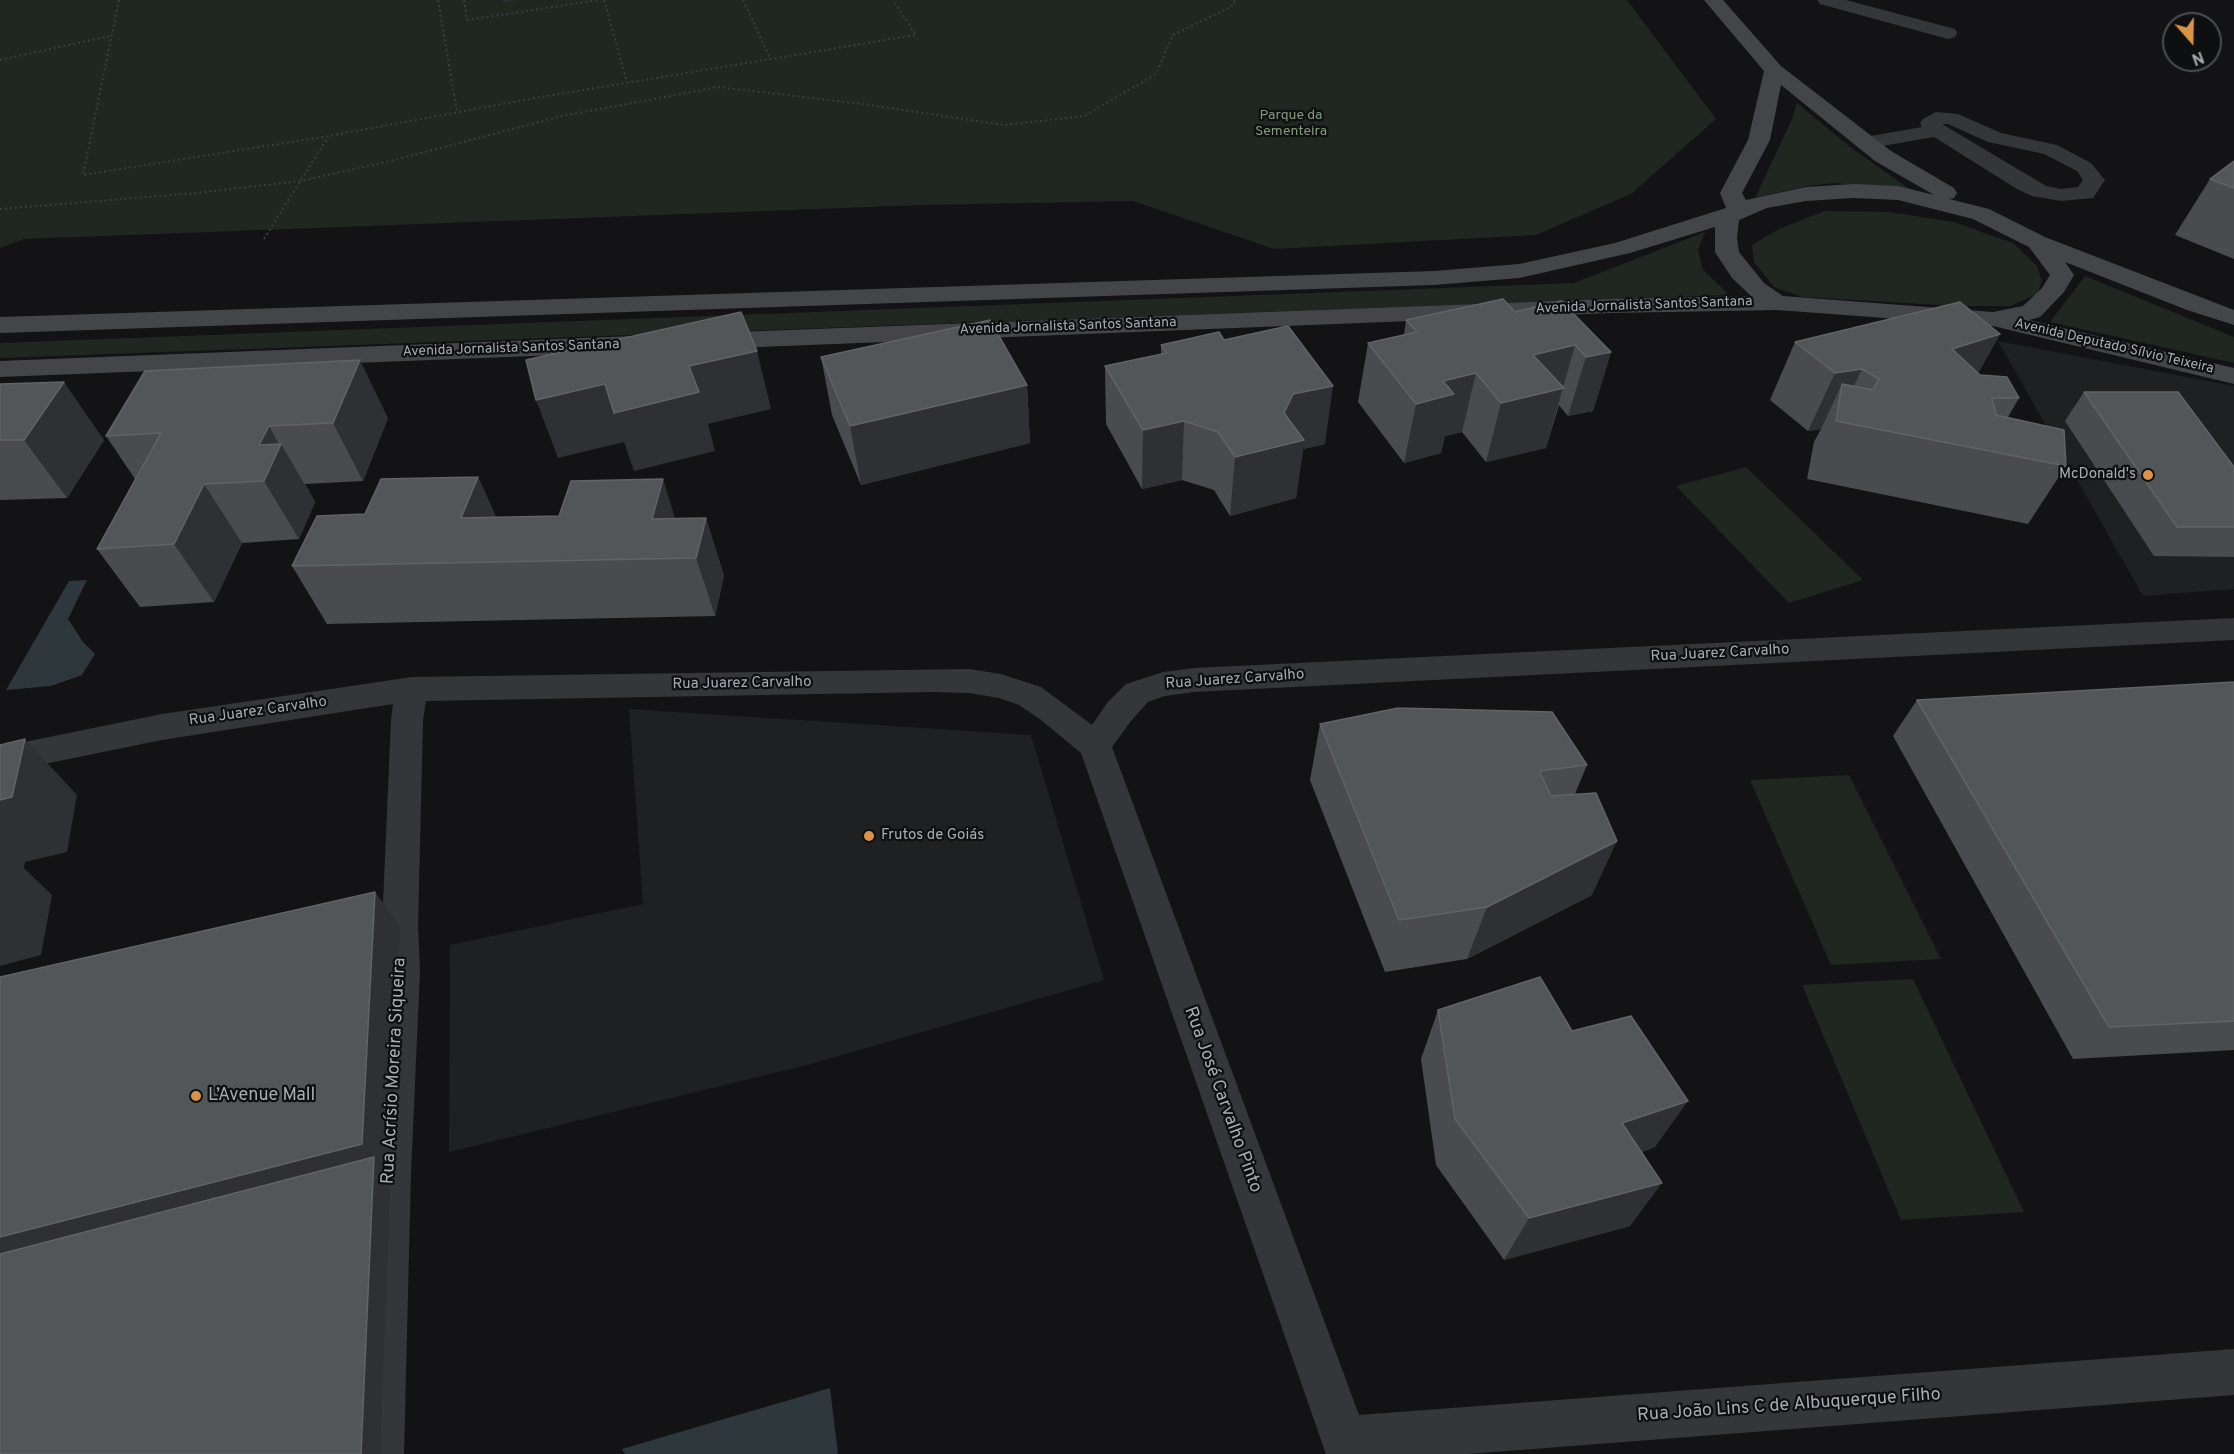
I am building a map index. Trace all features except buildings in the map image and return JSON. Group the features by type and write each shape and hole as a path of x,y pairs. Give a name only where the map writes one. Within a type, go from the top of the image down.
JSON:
{"main road":[{"path":"1713,0 1774,70 1883,156 1982,214 2037,242 2234,318"},
{"path":"1774,70 1759,140 1731,194 1734,214 1725,238 1727,252 1741,273 1755,288 1777,303"},
{"path":"0,325 1434,278 1519,271 1572,260 1622,248 1734,214 1761,202 1806,194 1853,191 1898,193 1982,214"},
{"path":"1993,319 2031,312 2052,292 2062,275 2037,242"},
{"name":"Avenida Jornalista Santos Santana","path":"0,369 1611,306 1777,303 1993,319"},
{"name":"Avenida Deputado Sílvio Teixeira","path":"1993,319 2234,376"}],"street":[{"name":"Rua Juarez Carvalho","path":"0,760 162,726 412,689 969,681 1001,686 1030,696 1053,711 1095,746 1119,712 1137,693 1163,684 1194,680 2234,629"},
{"name":"Rua Acrísio Moreira Siqueira","path":"380,1454 390,1173 402,971 399,926 406,720 412,689"},
{"name":"Rua José Carvalho Pinto","path":"1095,746 1347,1447"},
{"name":"Rua João Lins C de Albuquerque Filho","path":"1347,1447 2234,1372"}],"lane":[{"path":"1826,0 1948,33"},
{"path":"1865,143 1937,130 2040,191 2061,195 2085,193 2094,180 2084,167 2050,149 1995,138 1951,118 1936,118 1930,123 1937,130"}],"path":[{"path":"119,0 83,175 328,136 627,82 916,35 893,0"},
{"path":"438,0 457,112"},
{"path":"464,0 467,20 598,0"},
{"path":"604,0 627,82"},
{"path":"743,0 770,58"},
{"path":"0,209 196,193 301,180 395,160 562,116 718,87 1005,125 1084,116 1156,74 1173,35 1231,7 1235,0"},
{"path":"0,60 110,36"},
{"path":"264,239 328,136"}],"shaded area":[{"path":"1998,341 2234,386 2234,589 2143,596"},
{"path":"87,580 68,619 83,642 95,654 82,675 51,686 6,690 69,581"},
{"path":"629,709 1031,735 1104,980 807,1065 449,1152 450,945 643,904"},
{"path":"830,1388 838,1454 625,1454 622,1449"}],"green space":[{"name":"Parque da Sementeira","path":"0,0 1627,0 1716,119 1631,194 1536,235 1274,249 1133,201 923,205 24,239 0,248"},
{"path":"1797,103 1850,147 1911,190 1834,183 1807,186 1755,198 1792,119"},
{"path":"1824,211 1889,212 1954,222 2013,243 2037,266 2042,281 2037,294 2011,306 1957,306 1803,297 1774,287 1754,262 1752,245 1779,229"},
{"path":"1705,232 1698,250 1703,270 1730,295 0,358 0,343 1574,283"},
{"path":"2085,276 2234,337 2234,363 2050,322"},
{"path":"1746,467 1863,580 1789,603 1676,486"},
{"path":"1849,775 1941,959 1831,965 1750,780"},
{"path":"1913,979 2024,1212 1901,1220 1802,985"}],"place":[{"name":"McDonald's","path":"2148,475"},
{"name":"Frutos de Goiás","path":"869,836"},
{"name":"L’Avenue Mall","path":"196,1096"}]}
